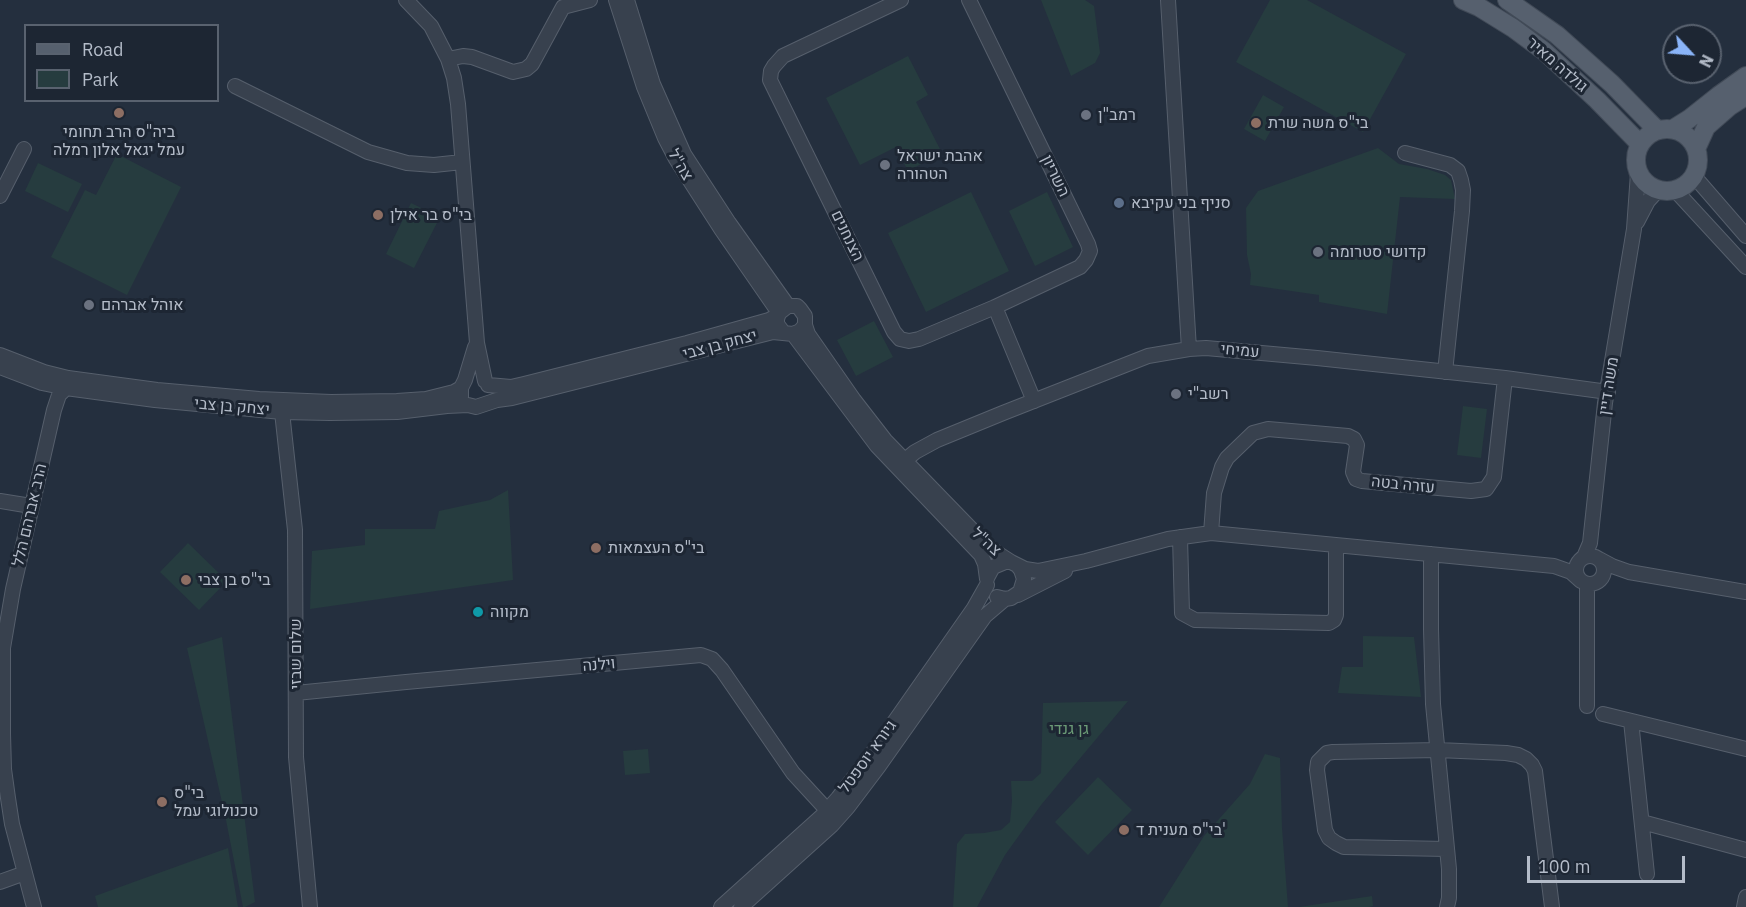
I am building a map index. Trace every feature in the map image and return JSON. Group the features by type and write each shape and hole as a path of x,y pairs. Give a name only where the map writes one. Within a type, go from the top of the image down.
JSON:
{"main road":[{"name":"גולדה מאיר","path":"1463,0 1479,7 1544,51 1640,144"},
{"name":"גולדה מאיר","path":"1507,0 1557,35 1665,129"},
{"path":"1746,76 1689,119 1650,133 1640,144 1636,153 1635,163 1643,181 1650,186 1666,190 1682,187 1694,176 1697,168 1696,149 1706,127 1730,106 1746,96"},
{"path":"1665,129 1687,136 1696,149"}],"street":[{"path":"448,59 471,57 513,72 526,69 532,64 563,7 590,0"},
{"name":"צה\"ל","path":"616,0 644,87 670,148 703,202 781,311"},
{"name":"צה\"ל","path":"627,0 653,84 684,154 729,223 781,311"},
{"name":"השריון","path":"969,0 1090,251 1080,267 995,307"},
{"path":"1168,0 1189,349"},
{"path":"410,1 431,26 448,59 454,78 476,337 490,394 483,405 476,407 468,405 461,398 463,384 474,353 476,337"},
{"name":"הצנחנים","path":"893,2 783,56 771,71 770,80 894,332 900,339 909,341 919,339 995,307"},
{"path":"236,86 368,152 406,163 434,165 462,162"},
{"path":"0,196 24,149"},
{"path":"1405,153 1450,165 1458,171 1463,190 1445,372"},
{"name":"משה דיין","path":"1589,555 1608,392 1634,229 1638,172"},
{"path":"1694,176 1746,236"},
{"path":"1666,190 1746,267"},
{"name":"משה דיין","path":"1634,229 1648,201 1666,190"},
{"path":"796,306 805,316 805,325 800,331 788,333 777,324 781,311 796,306"},
{"path":"995,307 1034,401"},
{"name":"יצחק בן צבי","path":"487,383 511,387 524,384 769,320 781,311"},
{"name":"צה\"ל","path":"805,325 808,334 900,464 974,546 985,564 987,581"},
{"name":"יצחק בן צבי","path":"483,405 773,332 788,333"},
{"name":"צה\"ל","path":"788,333 800,341 877,446 900,464 997,553 1014,564"},
{"name":"עמיחי","path":"900,464 915,452 937,440 1034,401 1148,356 1189,349 1234,350 1505,378 1608,392"},
{"name":"יצחק בן צבי","path":"0,355 71,383 156,400 370,413 468,405"},
{"name":"יצחק בן צבי","path":"0,367 42,383 71,383"},
{"path":"463,384 477,377 487,383"},
{"name":"עזרה בטה","path":"1211,533 1214,493 1222,467 1227,458 1253,433 1268,429 1348,436 1354,439 1357,445 1353,472 1356,478 1362,481 1471,491 1486,489 1494,477 1505,378"},
{"name":"הרב אברהם הלל","path":"34,907 12,824 2,752 3,625 54,410 59,395 71,383"},
{"name":"יצחק בן צבי","path":"281,406 426,399 454,392 463,384"},
{"name":"שלום שבזי","path":"281,406 295,530 296,757 310,907"},
{"path":"0,501 31,506"},
{"name":"גיורא יוספטל","path":"1014,564 1038,571 1180,537 1211,533 1554,566 1590,581"},
{"path":"1180,537 1182,613 1195,620 1329,623 1336,615 1336,545"},
{"path":"1431,554 1433,704 1450,884 1447,907"},
{"path":"1589,555 1576,574 1590,581 1629,572"},
{"path":"1589,555 1629,572 1746,592"},
{"path":"1589,555 1602,562 1604,571 1590,581"},
{"name":"גיורא יוספטל","path":"1554,566 1589,555"},
{"name":"גיורא יוספטל","path":"741,907 832,825 848,807 985,616 1010,597 1086,561"},
{"path":"998,563 1014,564 1021,570 1024,579 1023,586 1010,597 993,594 987,581 993,567 998,563"},
{"name":"גיורא יוספטל","path":"722,907 827,810 869,758 974,608 987,581"},
{"path":"1587,706 1590,581"},
{"name":"וילנה","path":"296,693 702,655 712,659 722,670 793,773 827,810"},
{"path":"1603,714 1746,749"},
{"path":"1631,721 1647,874"},
{"path":"1447,849 1344,847 1336,843 1329,838 1325,830 1317,770 1318,762 1327,753 1438,750 1506,753 1526,759 1532,765 1536,784 1552,907"},
{"path":"1642,822 1746,850"},
{"path":"0,882 25,873"},
{"path":"1744,907 1746,897"}],"green space":[{"path":"1041,0 1085,0 1094,6 1100,53 1095,63 1071,76"},
{"path":"1270,0 1307,0 1406,54 1363,132 1236,62"},
{"path":"908,56 928,95 916,102 942,153 908,171 896,147 860,165 826,98"},
{"path":"1263,95 1284,107 1265,141 1244,129"},
{"path":"1378,148 1399,164 1445,175 1451,180 1455,199 1400,197 1387,314 1319,302 1319,295 1250,285 1246,208 1258,191"},
{"path":"117,154 181,187 127,295 51,257 85,190 96,195"},
{"path":"38,163 82,184 68,212 25,191"},
{"path":"971,192 1009,271 926,312 888,233"},
{"path":"1047,192 1073,247 1035,266 1009,211"},
{"path":"411,203 440,217 414,268 386,254"},
{"path":"874,321 893,357 856,376 837,340"},
{"path":"1463,406 1487,409 1481,458 1457,455"},
{"path":"508,490 513,580 310,609 312,551 365,545 365,529 435,529 439,511 490,500"},
{"path":"188,543 227,581 199,610 160,572"},
{"path":"1363,636 1414,637 1421,697 1338,693 1342,667 1363,667"},
{"path":"222,637 255,902 245,907 243,907 187,648"},
{"name":"גן גנדי","path":"1128,701 1041,805 1005,855 977,907 953,907 957,844 965,834 1001,830 1010,822 1011,781 1032,781 1041,773 1043,703"},
{"path":"648,749 650,773 625,775 623,751"},
{"path":"1265,754 1280,758 1288,907 1159,907 1204,836 1250,784"},
{"path":"1098,777 1132,810 1088,855 1055,822"},
{"path":"228,848 238,907 98,907 95,896"},
{"path":"1372,896 1373,906 1369,907 1299,907"}],"place":[{"name":"ביה\"ס הרב תחומי עמל יגאל אלון רמלה","path":"119,113"},
{"name":"רמב\"ן","path":"1086,115"},
{"name":"בי\"ס משה שרת","path":"1256,123"},
{"name":"אהבת ישראל הטהורה","path":"885,165"},
{"name":"סניף בני עקיבא","path":"1119,203"},
{"name":"בי\"ס בר אילן","path":"378,215"},
{"name":"קדושי סטרומה","path":"1318,252"},
{"name":"אוהל אברהם","path":"89,305"},
{"name":"רשב\"י","path":"1176,394"},
{"name":"בי\"ס העצמאות","path":"596,548"},
{"name":"בי\"ס בן צבי","path":"186,580"},
{"name":"מקווה","path":"478,612"},
{"name":"בי\"ס טכנולוגי עמל","path":"162,802"},
{"name":"בי\"ס מענית ד'","path":"1124,830"}]}
